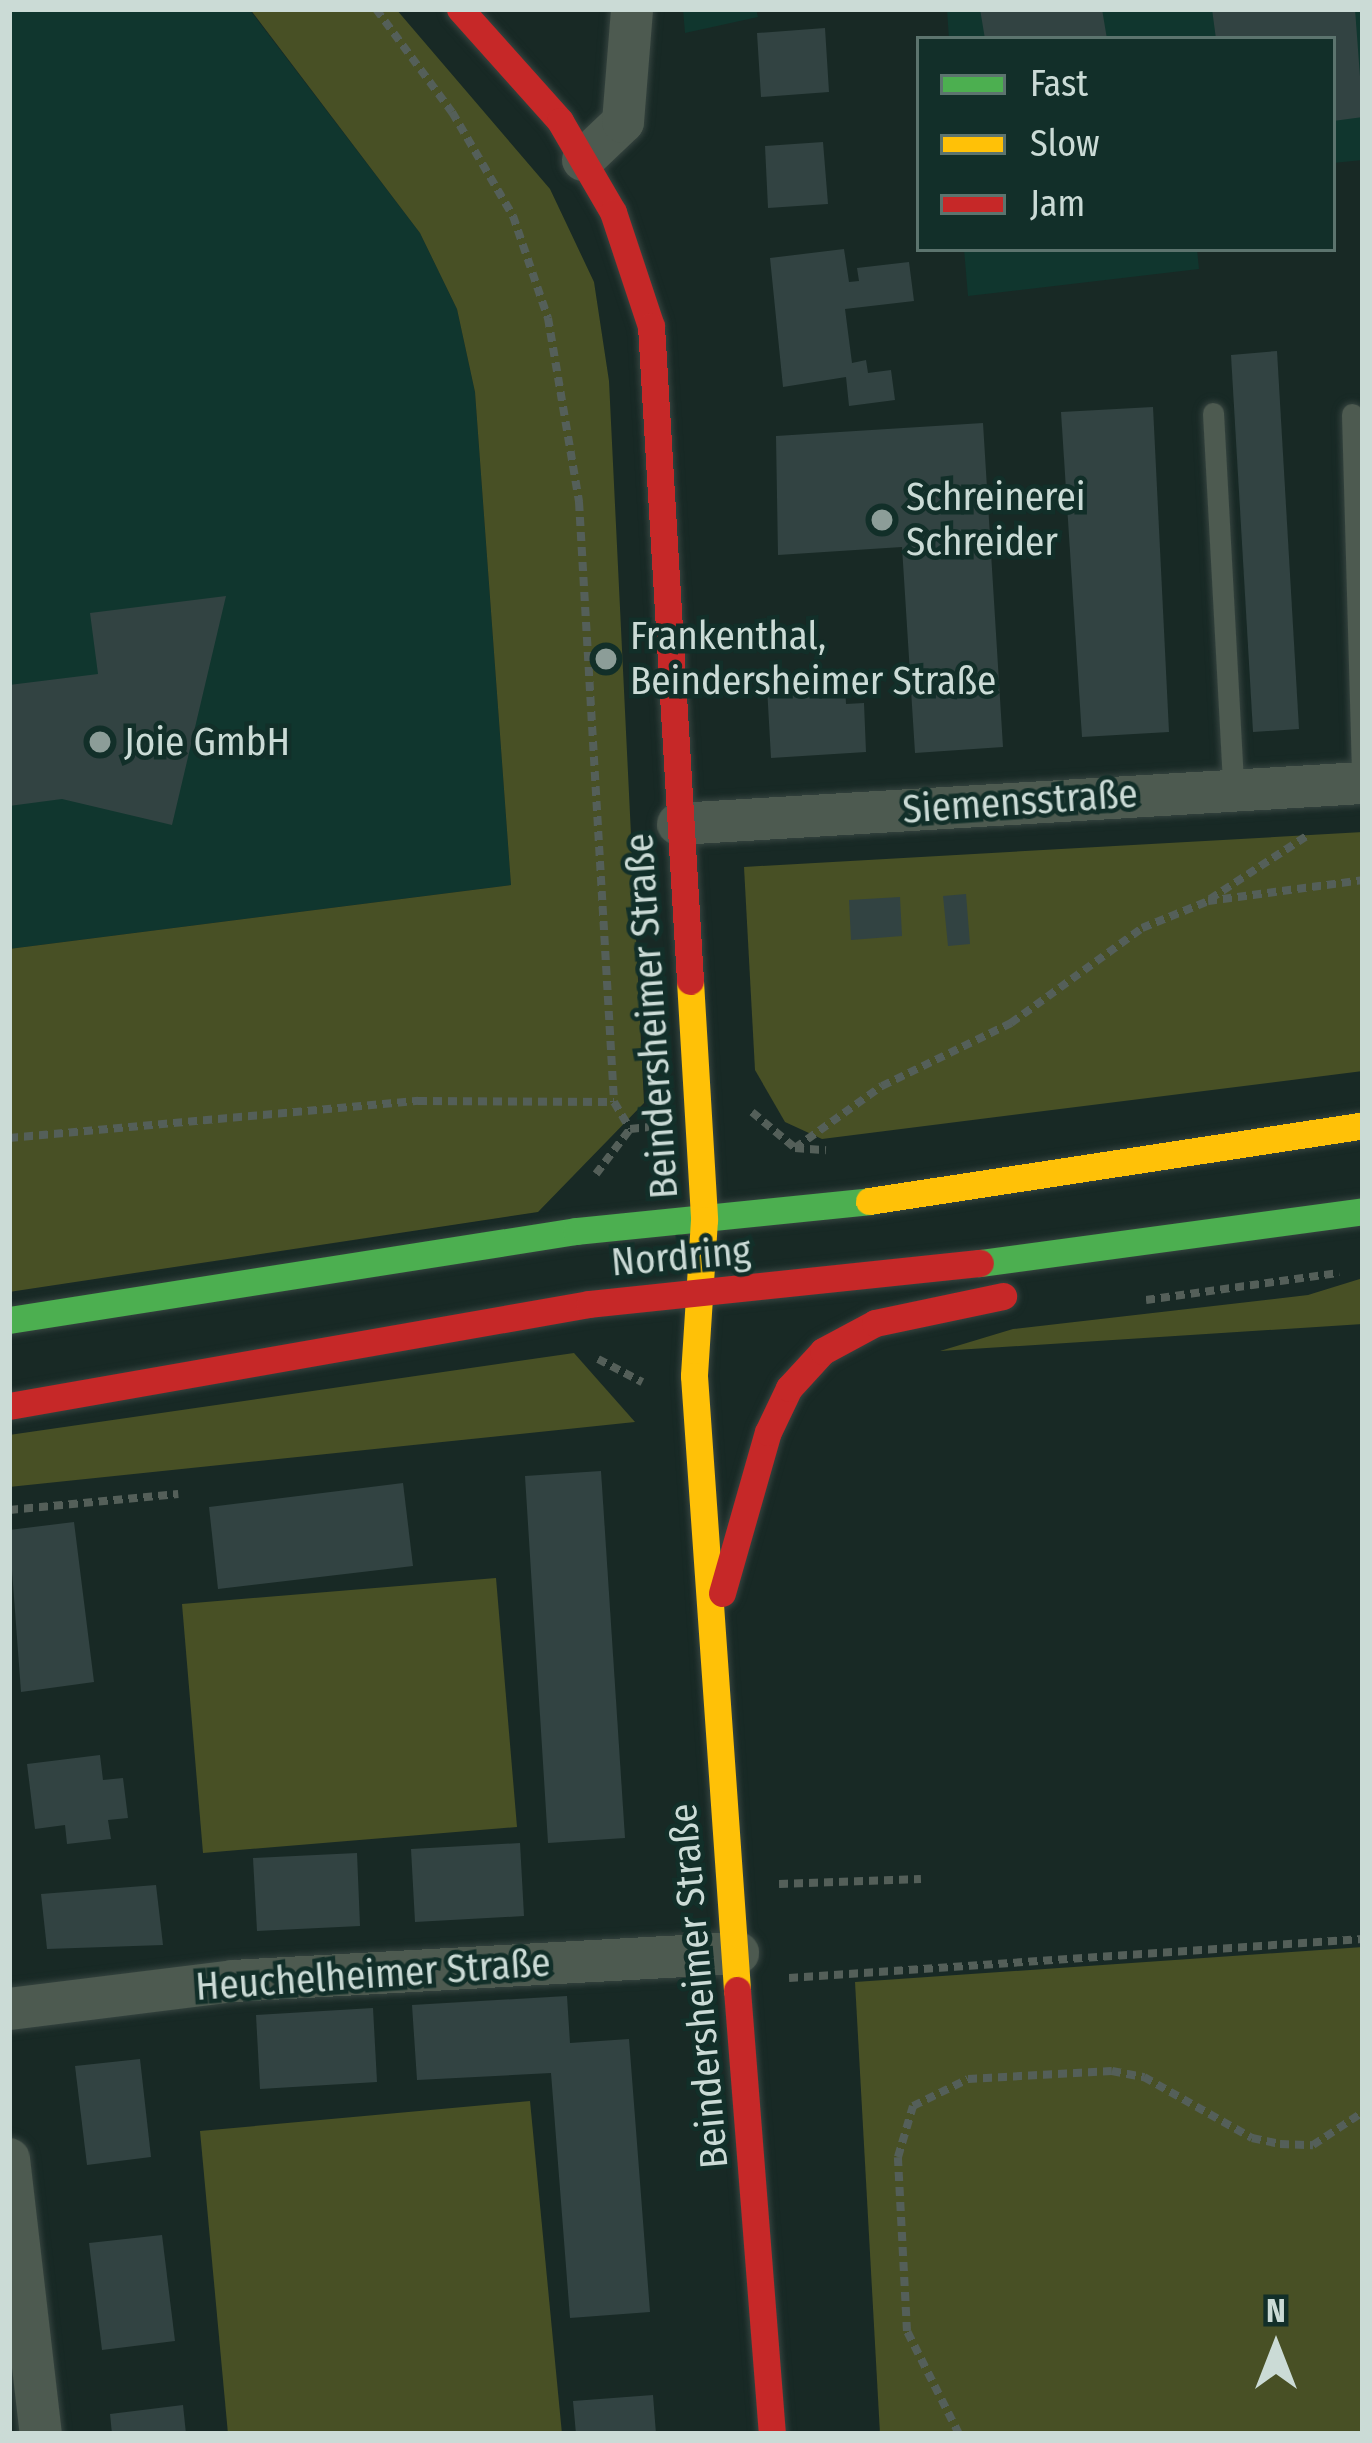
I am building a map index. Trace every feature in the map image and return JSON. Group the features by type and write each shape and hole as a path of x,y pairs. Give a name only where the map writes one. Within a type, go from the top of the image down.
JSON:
{"street":[{"name":"Beindersheimer Straße","path":"460,9 560,121 636,266 651,326 704,1220 694,1376 709,1639 739,1967 772,2434"},
{"path":"583,160 623,122 632,9"},
{"name":"Siemensstraße","path":"678,824 1362,783"},
{"name":"Nordring","path":"9,1320 576,1232 704,1220 1363,1125"},
{"name":"Nordring","path":"709,1639 768,1432 789,1388 824,1351 875,1323 1363,1215"},
{"name":"Nordring","path":"9,1406 589,1304 810,1286 1363,1215"},
{"name":"Heuchelheimer Straße","path":"9,2009 233,1981 739,1967"},
{"path":"9,2159 40,2434"}],"lane":[{"path":"1213,413 1233,788"},
{"path":"1352,414 1362,783"}],"path":[{"path":"376,9 452,112 513,216 548,318 579,502 614,1102 631,1130"},
{"path":"795,1148 882,1086 1011,1023 1142,928 1208,901 1319,827 1317,785"},
{"path":"1208,901 1363,880"},
{"path":"9,1138 418,1101 614,1102"},
{"path":"1137,1301 1304,1284 1363,1266"},
{"path":"9,1510 178,1494"},
{"path":"732,1886 921,1879"},
{"path":"739,1967 1363,1939"},
{"path":"959,2434 907,2331 898,2157 913,2107 968,2079 1112,2071 1144,2077 1252,2138 1280,2144 1313,2145 1363,2112"}],"shaded area":[{"path":"9,9 249,9 420,233 457,309 475,392 511,885 9,949"},
{"path":"683,9 756,9 758,17 685,33"},
{"path":"947,9 1363,9 1363,160 1336,163 1336,36 949,36"},
{"path":"964,252 1197,252 1199,269 968,296"}],"green space":[{"path":"250,9 396,9 550,189 594,282 609,381 644,1103 538,1212 9,1292 9,949 511,885 475,392 457,309 420,233"},
{"path":"1363,832 1363,1071 822,1139 785,1122 755,1070 744,867"},
{"path":"1363,1278 1363,1324 940,1351 1013,1329 1308,1295"},
{"path":"574,1353 635,1422 9,1487 9,1435"},
{"path":"496,1578 517,1827 203,1853 182,1604"},
{"path":"1363,1947 1363,2434 880,2434 855,1982"},
{"path":"530,2101 562,2434 228,2434 200,2131"}],"building":[{"path":"980,9 1102,9 1106,36 984,36"},
{"path":"1212,9 1355,9 1363,117 1336,121 1336,36 1216,36"},
{"path":"825,28 829,92 761,97 757,33"},
{"path":"823,142 828,204 768,208 765,146"},
{"path":"844,249 849,282 859,281 857,268 909,262 914,301 845,309 852,363 866,360 868,373 891,370 895,400 849,406 846,377 783,387 770,258"},
{"path":"1277,351 1299,729 1253,732 1231,355"},
{"path":"1153,407 1169,732 1082,737 1061,412"},
{"name":"Schreinerei Schreider","path":"983,423 1003,747 915,753 902,547 778,555 776,436"},
{"name":"Joie GmbH","path":"226,596 172,825 62,799 9,806 9,685 98,674 90,613"},
{"path":"845,684 846,704 864,703 866,752 771,758 767,687"},
{"path":"966,894 970,944 948,946 943,896"},
{"path":"900,897 902,936 851,940 849,900"},
{"path":"601,1471 625,1838 548,1843 525,1476"},
{"path":"403,1483 413,1566 218,1589 209,1507"},
{"path":"74,1522 94,1682 21,1692 9,1530"},
{"path":"100,1755 103,1780 123,1778 128,1818 108,1820 111,1839 67,1844 65,1825 35,1829 27,1764"},
{"path":"520,1843 524,1916 415,1922 411,1849"},
{"path":"357,1853 360,1926 257,1931 253,1858"},
{"path":"156,1885 163,1945 47,1949 41,1894"},
{"path":"567,1996 570,2043 629,2039 650,2312 570,2318 551,2073 417,2080 412,2005"},
{"path":"373,2008 377,2082 260,2089 256,2015"},
{"path":"140,2059 151,2157 87,2165 75,2066"},
{"path":"162,2235 175,2341 102,2350 89,2243"},
{"path":"653,2395 656,2434 576,2434 573,2401"},
{"path":"183,2405 186,2434 112,2434 110,2414"}],"traffic: fast":[{"path":"9,1320 576,1231 869,1201"},
{"path":"980,1263 1363,1211"}],"traffic: slow":[{"path":"690,981 704,1220 694,1376 737,1990"},
{"path":"869,1201 1363,1125"}],"traffic: jam":[{"path":"460,9 560,121 613,212 651,326 690,981"},
{"path":"9,1406 589,1304 980,1263"},
{"path":"722,1593 768,1432 789,1388 823,1351 875,1323 1003,1296"},
{"path":"737,1990 772,2434"}],"place":[{"name":"Schreinerei Schreider","path":"882,520"},
{"name":"Frankenthal, Beindersheimer Straße","path":"606,659"},
{"name":"Joie GmbH","path":"100,742"}]}
